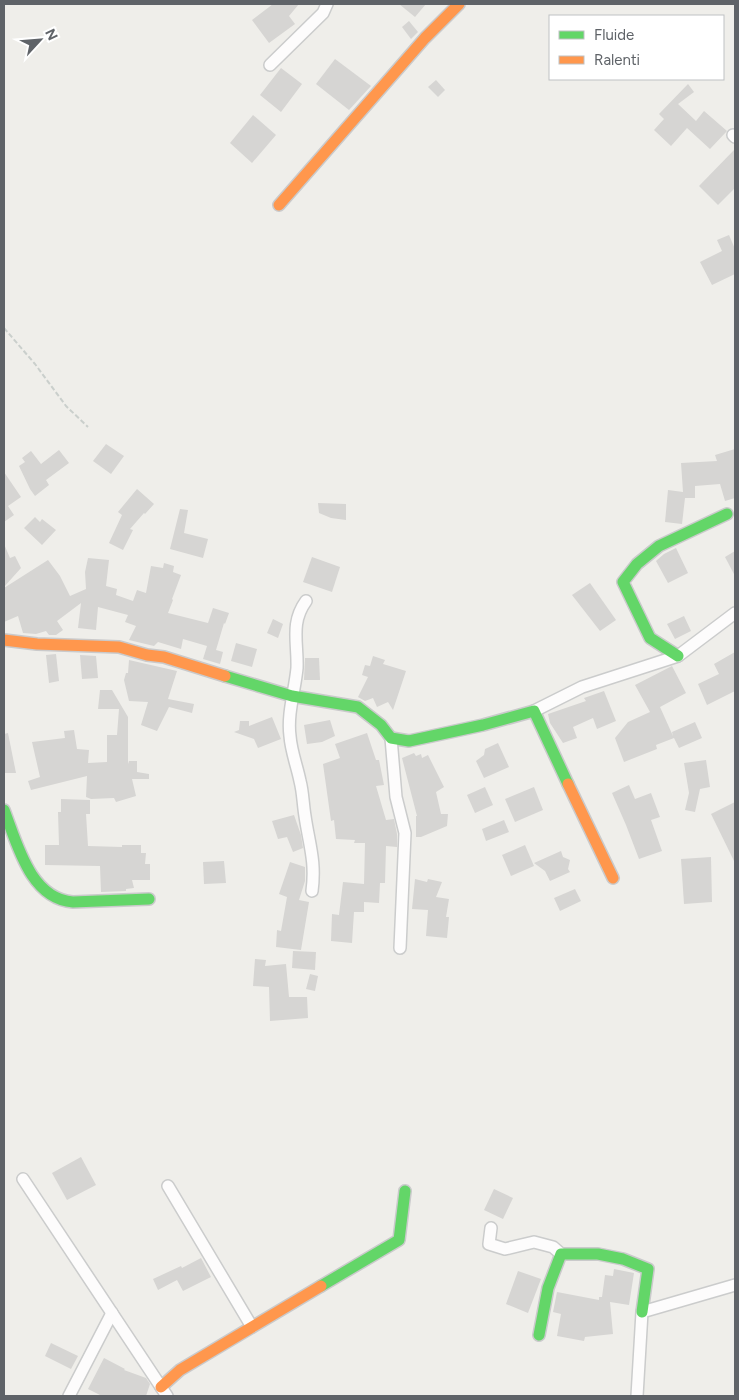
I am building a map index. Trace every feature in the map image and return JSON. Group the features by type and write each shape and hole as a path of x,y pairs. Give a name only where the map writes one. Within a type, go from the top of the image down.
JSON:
{"street":[{"path":"270,65 323,13 327,4"},
{"path":"279,205 425,38 459,4"},
{"path":"678,656 650,638 623,582 637,564 659,546 728,514"},
{"path":"306,601 298,612 296,633 297,668 292,696 289,735 301,782 305,817 312,846 314,873 312,891"},
{"path":"391,738 409,741 483,725 534,711 582,686 678,656 735,613"},
{"path":"4,640 37,644 119,647 147,655 164,657 292,696 358,707 381,724 391,738 396,797 405,833 400,948"},
{"path":"534,711 613,878"},
{"path":"4,810 28,867 45,891 53,897 64,901 93,902 149,899"},
{"path":"23,1179 164,1392 180,1370 399,1240 405,1191"},
{"path":"168,1186 252,1327"},
{"path":"491,1228 489,1244 505,1249 534,1242 553,1247 561,1254 598,1254 623,1259 648,1269 642,1312 637,1396"},
{"path":"539,1335 548,1288 561,1254"},
{"path":"642,1312 735,1285"},
{"path":"69,1396 112,1313"}],"path":[{"path":"4,328 35,364 66,406 88,427"}],"building":[{"path":"273,4 299,4 289,16 295,24 269,43 252,20"},
{"path":"399,4 426,4 415,17"},
{"path":"409,21 418,32 411,39 402,27"},
{"path":"335,59 371,86 349,110 316,84"},
{"path":"281,68 302,84 281,112 260,95"},
{"path":"436,80 445,90 438,97 428,87"},
{"path":"688,84 694,92 678,104 696,121 704,111 727,131 710,149 687,128 671,146 654,130 664,119 659,114"},
{"path":"253,115 276,135 252,163 230,143"},
{"path":"735,149 735,188 718,205 699,186"},
{"path":"729,235 735,249 735,274 712,285 700,262 722,251 717,240"},
{"path":"106,444 124,456 111,474 93,461"},
{"path":"735,449 735,498 725,501 720,484 695,486 695,498 685,498 682,524 665,522 668,490 683,492 681,463 717,461 715,455"},
{"path":"59,450 69,463 46,480 49,485 35,496 19,466 25,462 22,458 31,451 41,464"},
{"path":"4,472 21,497 8,506 14,515 4,522"},
{"path":"137,489 154,504 130,529 133,530 123,550 109,543 122,515 118,512"},
{"path":"318,503 346,504 346,520 331,518 319,513"},
{"path":"180,509 188,510 184,533 208,539 203,558 170,549"},
{"path":"35,517 40,522 42,519 56,530 42,545 24,528"},
{"path":"4,544 10,558 15,556 21,568 4,587"},
{"path":"676,548 688,573 668,583 656,561 664,554"},
{"path":"735,551 735,576 725,557"},
{"path":"312,557 340,567 332,592 303,582"},
{"path":"88,558 109,560 106,586 117,589 116,595 133,601 137,590 146,593 151,566 163,568 164,563 174,566 173,572 181,575 168,613 208,623 213,608 229,613 216,650 223,652 220,664 203,659 207,646 183,639 181,649 158,642 154,646 129,640 136,626 125,622 128,615 98,607 96,630 78,628 81,603 57,621 63,630 56,635 49,635 46,631 36,634 23,633 18,616 4,622 4,588 48,560 60,576 70,596 86,589 85,572"},
{"path":"590,583 616,620 600,631 572,595"},
{"path":"684,616 691,631 675,639 667,624"},
{"path":"273,619 283,624 278,638 267,633"},
{"path":"236,643 257,649 252,667 231,661"},
{"path":"735,652 735,691 707,705 698,684 719,674 714,664"},
{"path":"56,654 59,681 49,683 46,655"},
{"path":"80,655 96,656 98,678 82,679"},
{"path":"373,656 385,660 383,664 406,671 393,710 388,702 377,707 373,698 365,701 358,697 368,677 362,675 365,665 370,666"},
{"path":"305,658 319,658 320,680 304,680"},
{"path":"129,660 177,671 168,699 194,704 192,713 169,707 157,731 141,725 148,702 129,701 124,680 126,673 128,673"},
{"path":"672,666 686,693 660,707 673,736 672,732 695,722 702,738 679,748 674,738 656,745 657,749 624,762 615,738 628,722 650,712 635,685"},
{"path":"100,690 112,690 128,717 128,764 129,761 137,761 137,772 149,774 149,779 132,779 136,796 116,802 114,798 91,799 86,797 87,776 31,790 28,781 40,777 32,742 65,738 64,731 74,730 77,749 89,750 88,763 107,762 107,735 117,735 119,709 98,709"},
{"path":"604,691 616,721 597,729 593,718 573,727 577,738 563,743 550,723 548,714 586,701 584,698"},
{"path":"272,717 281,739 258,748 254,739 234,732 239,730 240,721 249,721 249,726"},
{"path":"330,720 335,736 322,742 307,744 304,725"},
{"path":"8,733 16,773 4,773 4,734"},
{"path":"367,733 376,760 379,760 384,785 376,786 386,820 394,819 397,847 386,846 385,883 380,883 379,903 364,902 364,912 354,912 352,943 331,941 332,914 339,915 343,882 364,884 365,843 354,843 355,840 336,839 334,820 331,821 323,764 340,758 335,744"},
{"path":"498,743 509,767 484,778 476,761 484,755 485,749"},
{"path":"414,753 416,756 421,754 422,758 428,755 444,787 436,792 441,814 448,814 447,826 421,837 416,837 417,816 402,758"},
{"path":"706,760 710,787 700,789 695,812 685,810 689,793 684,763"},
{"path":"629,785 635,799 651,793 660,817 651,820 662,851 639,859 612,793"},
{"path":"485,787 493,805 475,813 467,795"},
{"path":"534,787 543,810 515,822 505,799"},
{"path":"61,799 90,800 90,814 86,814 88,846 122,847 122,845 141,845 141,853 146,853 145,864 150,864 150,880 132,880 134,888 126,889 126,891 101,892 100,866 45,865 45,845 59,845 58,812 61,812"},
{"path":"735,802 735,863 711,814"},
{"path":"294,815 303,848 293,852 287,837 278,839 272,821"},
{"path":"504,820 509,832 486,841 482,829"},
{"path":"525,845 534,866 511,876 502,855"},
{"path":"561,851 563,857 570,860 568,869 570,872 550,881 545,871 534,863"},
{"path":"711,857 712,902 684,904 681,859"},
{"path":"224,861 226,883 204,884 203,862"},
{"path":"290,862 305,867 305,881 299,900 309,902 301,950 276,947 277,930 281,931 287,897 279,894"},
{"path":"415,879 427,882 428,879 442,882 436,897 449,899 446,917 449,917 447,938 426,936 428,910 412,909"},
{"path":"575,889 581,901 560,911 554,898"},
{"path":"293,951 316,952 315,970 292,968"},
{"path":"255,959 266,960 265,966 286,964 289,997 307,997 308,1018 270,1021 269,987 253,986"},
{"path":"310,974 318,976 315,991 306,989"},
{"path":"81,1157 96,1185 67,1200 52,1173"},
{"path":"494,1189 513,1198 503,1219 484,1210"},
{"path":"201,1258 211,1277 183,1291 177,1280 158,1290 153,1279 181,1266 182,1268"},
{"path":"614,1269 634,1273 629,1305 610,1302 613,1334 585,1337 584,1341 557,1336 561,1314 553,1312 557,1292 599,1300 599,1297 602,1297 605,1275 613,1276"},
{"path":"518,1271 541,1279 528,1313 506,1304"},
{"path":"51,1343 78,1356 71,1369 45,1356"},
{"path":"104,1358 124,1370 146,1378 150,1384 146,1396 102,1396 88,1389"}],"traffic: fast":[{"path":"678,656 650,638 623,582 637,564 659,546 727,514"},
{"path":"225,676 292,696 358,707 381,725 391,738 409,741 483,725 534,711 568,784"},
{"path":"4,810 27,867 46,891 58,899 73,902 149,899"},
{"path":"321,1286 399,1240 405,1191"},
{"path":"539,1335 548,1288 561,1254 598,1254 623,1259 648,1269 642,1312"}],"traffic: slow":[{"path":"279,205 425,38 459,4"},
{"path":"4,640 37,644 119,647 147,655 164,657 225,676"},
{"path":"568,784 613,878"},
{"path":"161,1387 180,1370 321,1286"}]}
